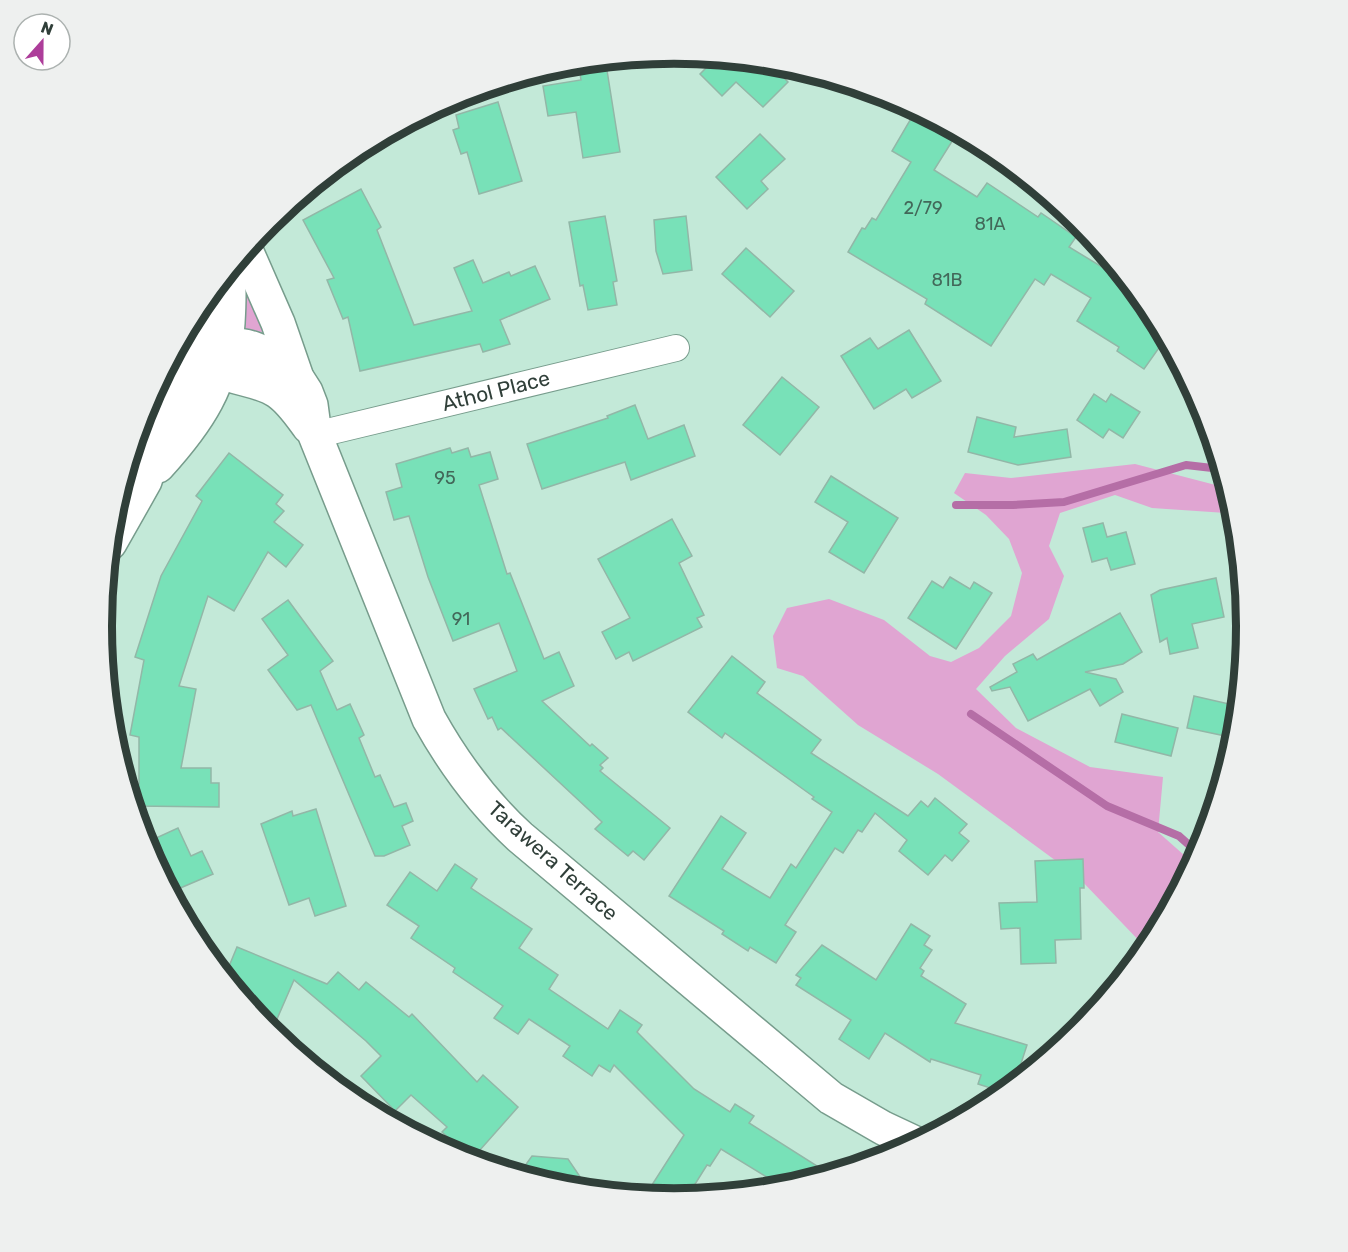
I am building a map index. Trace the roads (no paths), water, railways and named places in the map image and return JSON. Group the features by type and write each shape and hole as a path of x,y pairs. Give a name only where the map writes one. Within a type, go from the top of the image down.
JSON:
{"street":[{"name":"Tarawera Terrace","path":"250,259 278,323 297,378"},
{"path":"122,522 145,482 159,438 214,357 230,294 229,284"},
{"path":"202,321 202,327 214,357"},
{"name":"Tarawera Terrace","path":"214,357 244,346 270,355 297,378 306,392 311,405 315,435 429,719 460,771 497,816 831,1098 904,1138"},
{"name":"Athol Place","path":"315,435 676,348"},
{"name":"Tarawera Terrace","path":"214,357 277,391 289,401 315,435"}],"waterway":[{"path":"956,505 1064,502 1186,465 1212,468"},
{"path":"971,714 1107,806 1179,836 1191,846"}]}
